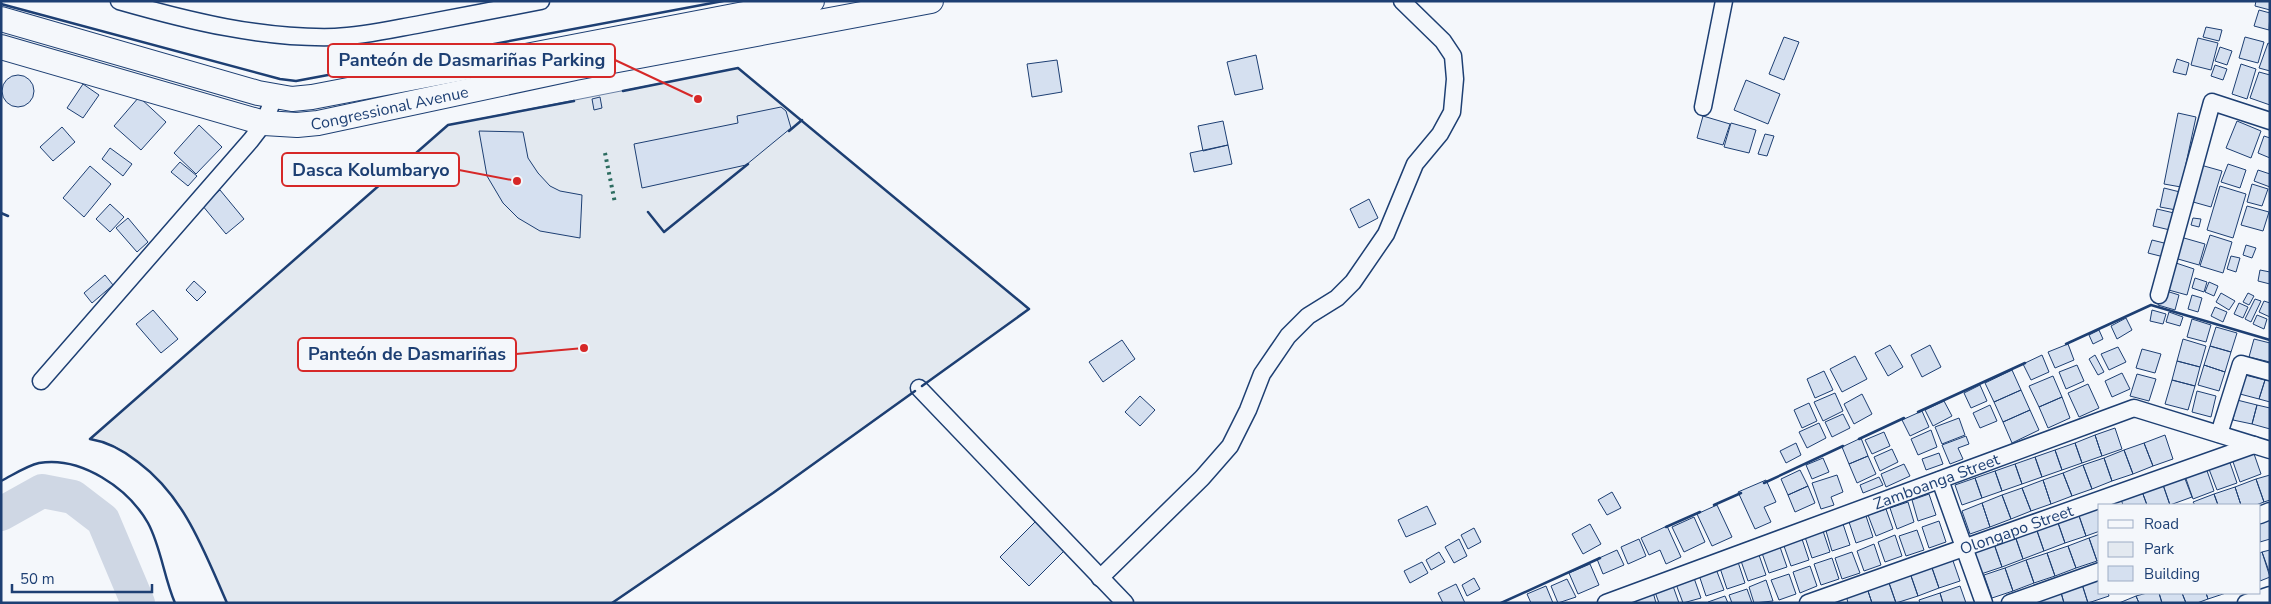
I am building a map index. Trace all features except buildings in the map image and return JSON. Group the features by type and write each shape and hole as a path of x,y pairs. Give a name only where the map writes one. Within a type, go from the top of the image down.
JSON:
{"main road":[{"name":"Congressional Avenue","path":"1,18 274,97 292,99 312,97 780,4 812,1"},
{"name":"Congressional Avenue","path":"1,47 264,123 297,125 318,123 575,68 930,1"}],"street":[{"path":"119,1 168,15 242,30 293,36 336,37 380,31 541,1"},
{"path":"1100,578 1202,478 1230,446 1248,410 1262,374 1288,336 1308,316 1337,298 1353,282 1386,234 1415,164 1440,134 1452,112 1455,79 1453,56 1443,41 1402,1"},
{"path":"1703,107 1724,1"},
{"path":"41,381 264,123 274,97"},
{"path":"2159,295 2212,102 2270,121"},
{"path":"2219,434 2241,364 2270,372"},
{"path":"919,388 1124,603"},
{"name":"Zamboanga Street","path":"1606,603 2134,408 2262,447"},
{"name":"Olongapo Street","path":"1808,603 2262,447"},
{"path":"1940,480 1984,603"},
{"path":"2010,603 2098,572"},
{"path":"2246,603 2270,594"}],"green space":[{"path":"738,68 1029,309 773,493 612,603 227,603 192,526 168,491 154,476 127,454 110,444 90,439 448,125"}],"waterway":[{"path":"1,514 42,491 73,497 103,520 138,603"}],"hedge":[{"path":"605,153 615,203"}],"wall":[{"path":"1,4 280,79 296,81 723,1"},
{"path":"623,91 738,68 1029,309 922,386"},
{"path":"90,439 448,125 574,101"},
{"path":"789,131 802,120"},
{"path":"648,212 664,232 748,164"},
{"path":"1,213 8,216"},
{"path":"2066,344 2151,305 2270,340"},
{"path":"1918,412 2025,363"},
{"path":"612,603 773,493 915,391"},
{"path":"1859,439 1904,418"},
{"path":"90,439 110,444 127,454 154,476 168,491 192,526 227,603"},
{"path":"1764,483 1843,446"},
{"path":"1,481 34,464 55,462 71,464 102,477 128,498 148,523 156,542 175,603"},
{"path":"1714,505 1741,493"},
{"path":"1666,527 1700,512"},
{"path":"1501,603 1600,558"}],"place":[{"name":"Panteón de Dasmariñas Parking","path":"698,99"},
{"name":"Dasca Kolumbaryo","path":"517,181"},
{"name":"Panteón de Dasmariñas","path":"584,348"}]}
